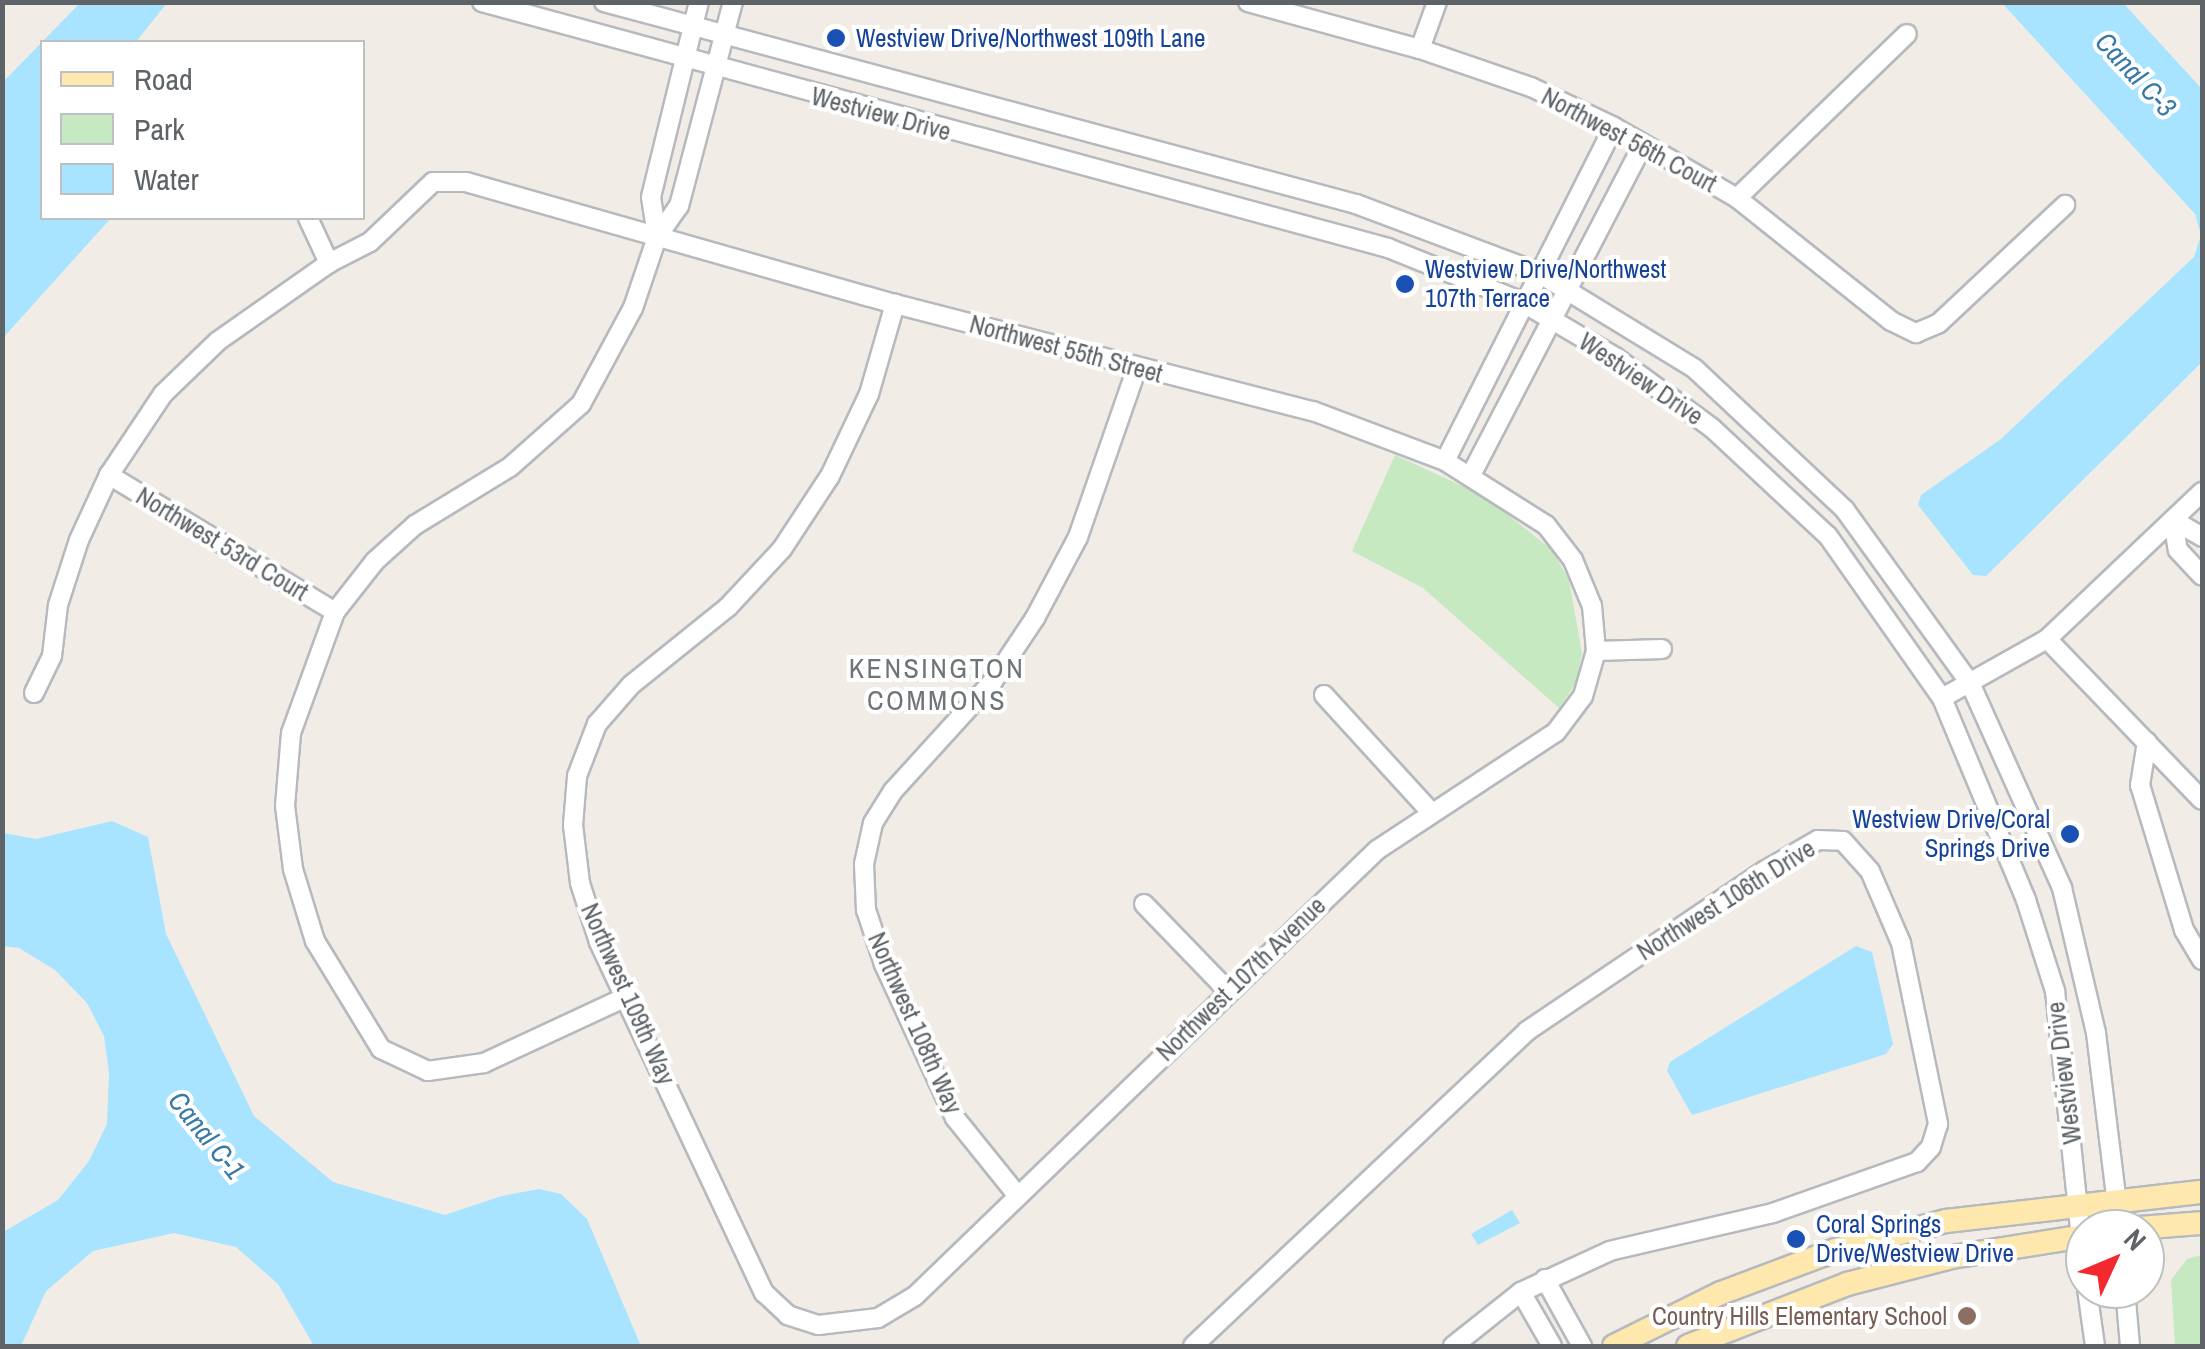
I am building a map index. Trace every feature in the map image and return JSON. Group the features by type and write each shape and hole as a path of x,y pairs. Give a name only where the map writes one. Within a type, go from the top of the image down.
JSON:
{"main road":[{"path":"1614,1346 1721,1293 1836,1250 1946,1220 2202,1192"},
{"path":"2165,1226 2202,1223"},
{"path":"1688,1346 1847,1284 1952,1257 2065,1239"}],"street":[{"name":"Westview Drive","path":"482,2 715,69 1334,230 1522,302 1686,408 1800,507 1879,603 1942,698 2026,900 2055,991 2079,1209"},
{"name":"Westview Drive","path":"604,2 1356,204 1537,272 1650,337 1738,404 1844,510 1970,683 2062,888 2096,1033 2120,1209"},
{"path":"657,237 651,197 699,2"},
{"path":"626,997 484,1063 428,1071 381,1049 316,941 294,869 285,806 291,732 335,612 375,560 415,526 510,467 581,404 633,308 657,237 679,206 733,2"},
{"name":"Northwest 56th Court","path":"1248,2 1420,49 1531,87 1614,127 1737,198 1891,321 1916,332 1939,323 2065,204"},
{"path":"1420,49 1437,2"},
{"path":"1737,198 1907,34"},
{"path":"1445,461 1537,272 1614,127"},
{"path":"1471,474 1643,144"},
{"name":"Northwest 55th Street","path":"329,263 370,242 433,182 466,182 895,304 1313,411 1445,461 1546,525 1573,560 1592,606 1596,651"},
{"path":"34,693 52,656 58,605 79,540 109,475 163,394 204,354 329,263 309,220"},
{"name":"Northwest 109th Way","path":"818,1325 788,1314 764,1293 626,997 580,883 573,825 577,776 597,724 630,686 728,607 782,549 830,476 869,394 895,304"},
{"name":"Northwest 108th Way","path":"1018,1196 947,1101 884,964 866,910 864,864 873,823 893,791 993,681 1035,618 1078,537 1137,368"},
{"name":"Northwest 53rd Court","path":"109,475 335,612"},
{"path":"1942,698 2047,639 2202,492"},
{"path":"2173,520 2202,537"},
{"path":"2173,520 2178,550 2202,576"},
{"path":"2047,639 2202,800"},
{"path":"1596,651 1662,649"},
{"name":"Northwest 107th Avenue","path":"818,1325 878,1318 915,1296 1377,850 1430,811 1556,732 1582,696 1596,651"},
{"path":"1324,694 1430,811"},
{"path":"2147,742 2140,784 2184,930 2202,960"},
{"name":"Northwest 106th Drive","path":"1193,1346 1527,1031 1764,871 1818,840 1843,841 1870,871 1902,943 1938,1124 1932,1148 1917,1162 1773,1213 1610,1251 1521,1292 1454,1346"},
{"path":"1144,904 1228,990"},
{"path":"1544,1279 1582,1346"},
{"path":"1521,1292 1552,1346"},
{"path":"2090,1309 2095,1346"},
{"path":"2127,1309 2130,1346"}],"green space":[{"path":"1395,455 1484,496 1552,550 1569,580 1582,653 1576,683 1559,708 1423,588 1352,551"},
{"path":"2202,1255 2202,1346 2175,1346 2171,1280 2187,1259"}],"water":[{"path":"81,2 167,3 138,40 44,40"},
{"name":"Canal C-3","path":"2002,3 2123,3 2202,89 2202,362 1986,576 1973,575 1918,505 1921,495 2001,439 2194,257 2201,235 2195,214"},
{"path":"40,44 40,220 109,220 3,338 3,82"},
{"name":"Canal C-1","path":"112,821 148,837 166,934 254,1116 333,1182 445,1215 502,1196 539,1189 561,1194 587,1219 641,1346 314,1346 278,1284 236,1247 174,1233 93,1251 46,1291 21,1346 3,1346 3,1232 58,1200 89,1161 107,1124 109,1073 104,1036 87,1003 55,970 19,948 3,946 3,833 36,839"},
{"path":"1856,946 1872,952 1893,1044 1886,1054 1692,1115 1667,1071 1670,1062"},
{"path":"1512,1210 1520,1223 1478,1245 1471,1234"}],"place":[{"name":"Westview Drive/Northwest 109th Lane","path":"836,38"},
{"name":"Westview Drive/Northwest 107th Terrace","path":"1405,284"},
{"name":"Westview Drive/Coral Springs Drive","path":"2070,834"},
{"name":"Coral Springs Drive/Westview Drive","path":"1796,1239"},
{"name":"Country Hills Elementary School","path":"1967,1316"}],"district":[{"name":"KENSINGTON COMMONS","path":"937,684"}]}
